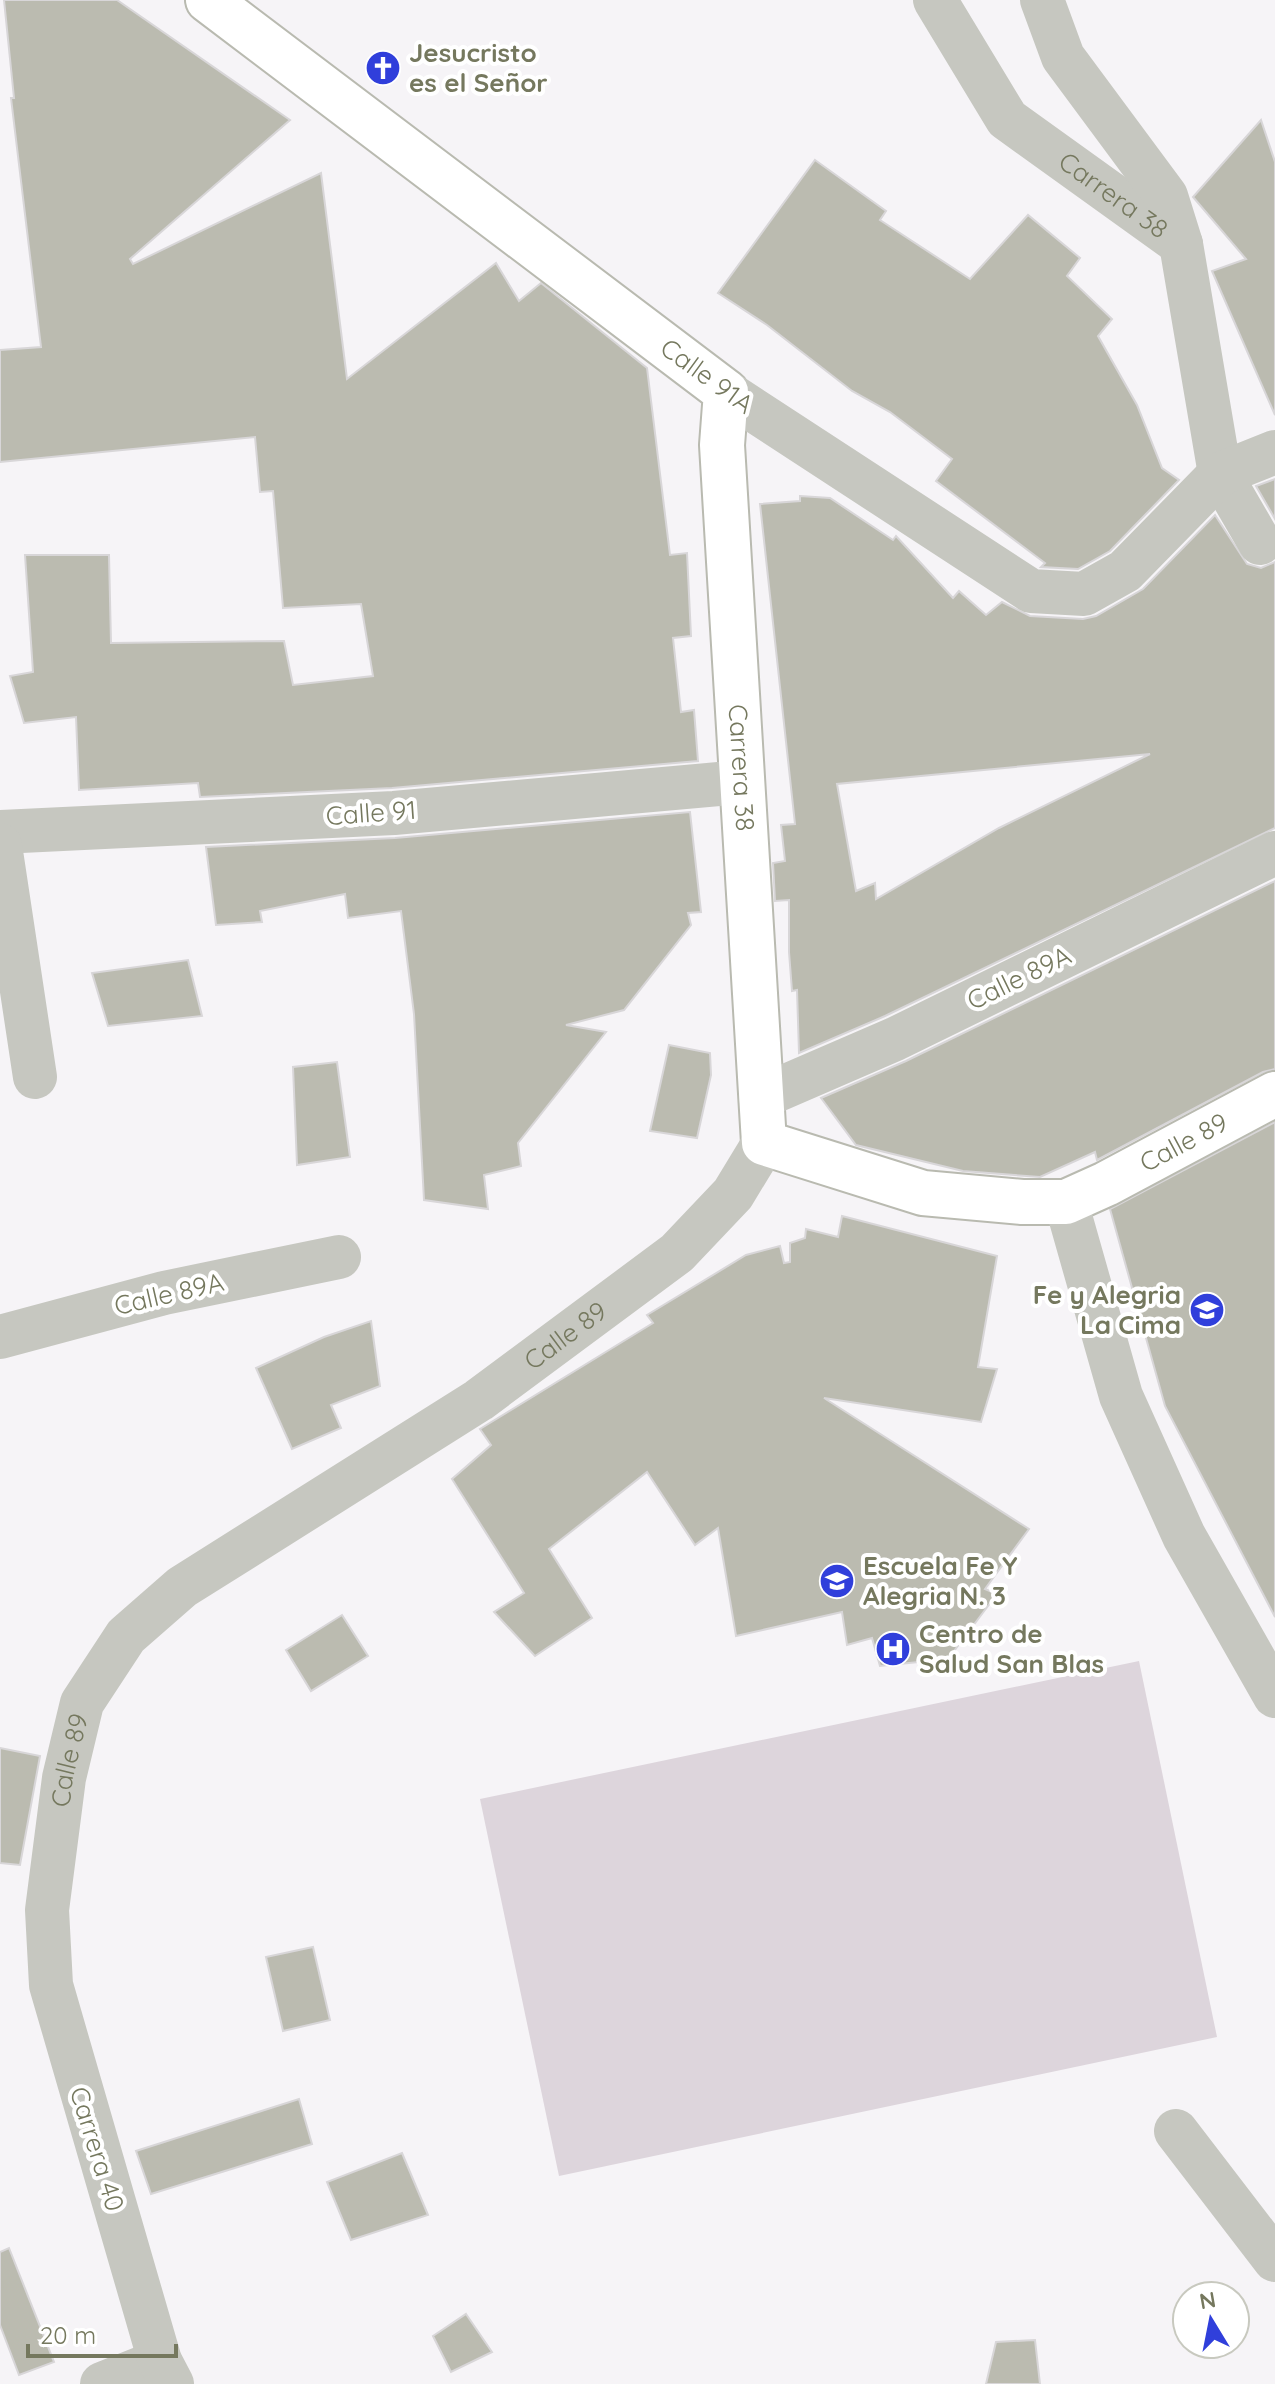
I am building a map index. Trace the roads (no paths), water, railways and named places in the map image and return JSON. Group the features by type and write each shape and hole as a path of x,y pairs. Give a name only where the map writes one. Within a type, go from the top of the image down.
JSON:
{"street":[{"name":"Calle 91A","path":"208,0 726,392 1031,591 1084,594 1125,571 1220,474"},
{"name":"Carrera 38","path":"935,0 1007,119 1181,244 1220,474"},
{"path":"1042,0 1063,57 1166,196 1181,244"},
{"name":"Carrera 38","path":"726,392 722,445 764,1143"},
{"path":"1260,543 1220,474 1275,452"},
{"name":"Calle 91","path":"0,832 394,813 741,782"},
{"path":"0,845 3,900 35,1077"},
{"name":"Calle 89A","path":"761,1097 895,1039 1275,853"},
{"name":"Calle 89","path":"47,1910 64,1778 82,1703 126,1636 182,1587 479,1400 677,1253 733,1194 764,1143 923,1193 1022,1202 1066,1202 1275,1094"},
{"path":"1066,1202 1132,1420 1184,1536 1275,1696"},
{"name":"Calle 89A","path":"0,1337 164,1293 339,1257"},
{"name":"Carrera 40","path":"47,1910 51,1985 166,2372"},
{"path":"1176,2131 1275,2260"},
{"path":"102,2384 166,2372"}],"place":[{"name":"Jesucristo es el Señor","path":"383,68"},
{"name":"Fe y Alegria La Cima","path":"1207,1310"},
{"name":"Escuela Fe Y Alegria N. 3","path":"837,1581"},
{"name":"Centro de Salud San Blas","path":"893,1649"}]}
